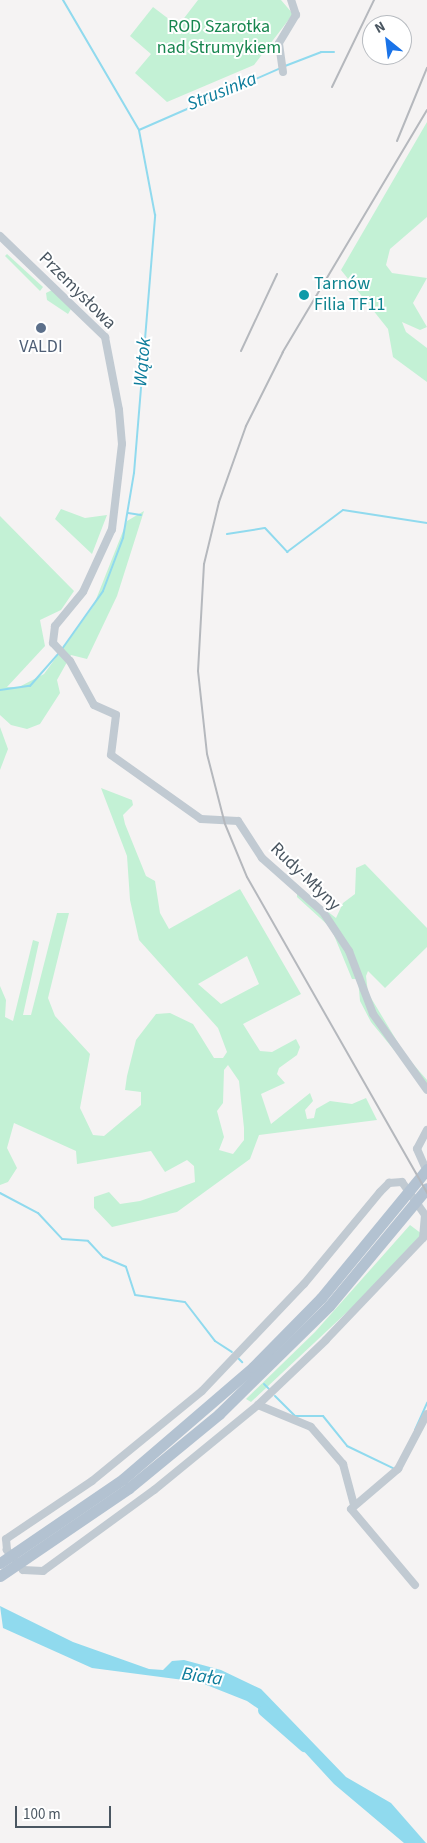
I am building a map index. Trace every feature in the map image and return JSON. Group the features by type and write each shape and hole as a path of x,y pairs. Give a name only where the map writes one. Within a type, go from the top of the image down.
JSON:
{"main road":[{"path":"0,1576 29,1551 123,1479 211,1406 321,1298 427,1170"},
{"path":"0,1563 29,1551 129,1488 219,1414 329,1306 427,1188"}],"street":[{"path":"282,69 279,43 296,15 291,0"},
{"name":"Przemysłowa","path":"0,236 105,338 119,410 122,444 112,529 83,592 51,635 70,661 78,677"},
{"name":"Rudy-Młyny","path":"78,677 94,705 116,715 111,755 201,819 238,821 262,858 323,912 349,951 373,1014 427,1090"},
{"path":"427,1130 417,1149 427,1170"},
{"path":"402,1182 425,1215 423,1238 258,1405 154,1490 43,1571 23,1570 7,1550 6,1538 92,1481 202,1390 304,1284 380,1192 389,1183 402,1182"},
{"path":"258,1405 311,1427 343,1464 354,1505"},
{"path":"415,1585 355,1517 351,1509 398,1469 427,1414"}],"green space":[{"name":"ROD Szarotka nad Strumykiem","path":"198,0 281,0 293,14 254,65 167,102 135,73 151,54 130,36 153,7 178,26"},
{"path":"427,122 427,217 390,249 386,265 392,273 427,278 413,303 427,327 420,330 402,322 406,332 427,348 427,382 393,357 388,329 341,270"},
{"path":"7,254 43,287 40,291 5,256"},
{"path":"52,290 71,309 68,314 47,300 46,293"},
{"path":"61,509 85,518 107,515 92,554 55,519"},
{"path":"144,511 117,596 87,659 71,655 57,680 60,693 40,724 27,729 11,725 0,715 0,516 74,591 61,610 40,620 45,646 7,687 19,687 44,674 93,607 127,521"},
{"path":"0,727 8,749 0,770"},
{"path":"101,788 132,800 133,805 123,815 125,824 146,876 155,881 160,913 169,929 240,889 301,994 243,1024 260,1051 272,1052 296,1039 300,1047 297,1055 279,1068 277,1074 285,1083 261,1094 271,1124 310,1093 313,1101 305,1110 307,1119 314,1118 316,1109 330,1101 352,1104 366,1098 377,1120 259,1135 250,1159 177,1212 112,1227 94,1208 94,1197 109,1192 120,1204 140,1201 195,1182 194,1166 187,1160 165,1172 151,1151 77,1164 76,1151 14,1123 7,1148 17,1168 8,1182 0,1185 0,986 6,1000 5,1017 13,1021 33,940 39,942 23,1015 31,1015 57,913 69,913 48,998 55,1016 90,1054 80,1108 93,1135 104,1136 141,1105 141,1092 125,1090 127,1076 136,1040 156,1014 170,1013 193,1024 214,1058 223,1058 227,1052 218,1028 139,940 130,900 127,856","holes":["247,956 259,984 221,1004 198,984","228,1065 239,1081 244,1128 244,1140 233,1154 219,1150 224,1137 217,1111 223,1103 224,1070"]},
{"path":"365,864 427,928 427,947 385,988 368,971 366,976 368,993 406,1056 427,1080 427,1090 371,1022 360,1001 358,979 352,979 331,928 297,897 297,888 336,918 343,903 355,894 356,868"},
{"path":"410,1225 422,1234 361,1299 251,1402 246,1399 315,1332"}],"water":[{"path":"0,1606 73,1642 149,1669 163,1670 172,1661 184,1660 221,1670 261,1689 346,1777 391,1803 426,1843 404,1843 334,1784 276,1721 247,1701 199,1682 92,1668 3,1628"}],"waterway":[{"name":"Wątok","path":"62,649 103,591 123,538 134,473 155,215 139,130 63,0"},
{"name":"Strusinka","path":"285,66 321,52 334,52"},
{"name":"Strusinka","path":"139,130 281,68"},
{"path":"227,534 265,528 287,552 343,510 427,523"},
{"path":"128,513 141,515"},
{"name":"Wątok","path":"0,690 30,686 59,653"},
{"path":"0,1193 38,1213 62,1239 88,1241 103,1257 126,1267 135,1295 185,1302 215,1341 232,1352"},
{"path":"238,1358 242,1362"},
{"path":"264,1384 270,1390"},
{"path":"275,1396 295,1416 323,1416 347,1446 393,1468"},
{"path":"415,1430 427,1403"},
{"name":"Biała","path":"263,1710 304,1746"}],"railway":[{"path":"332,87 374,0"},
{"path":"397,141 427,68"},
{"path":"427,110 283,352 246,426 219,502 204,564 198,671 207,754 225,824 247,877 427,1193"},
{"path":"241,351 277,274"}],"place":[{"name":"Tarnów Filia TF11","path":"304,295"},
{"name":"VALDI","path":"41,328"}]}
